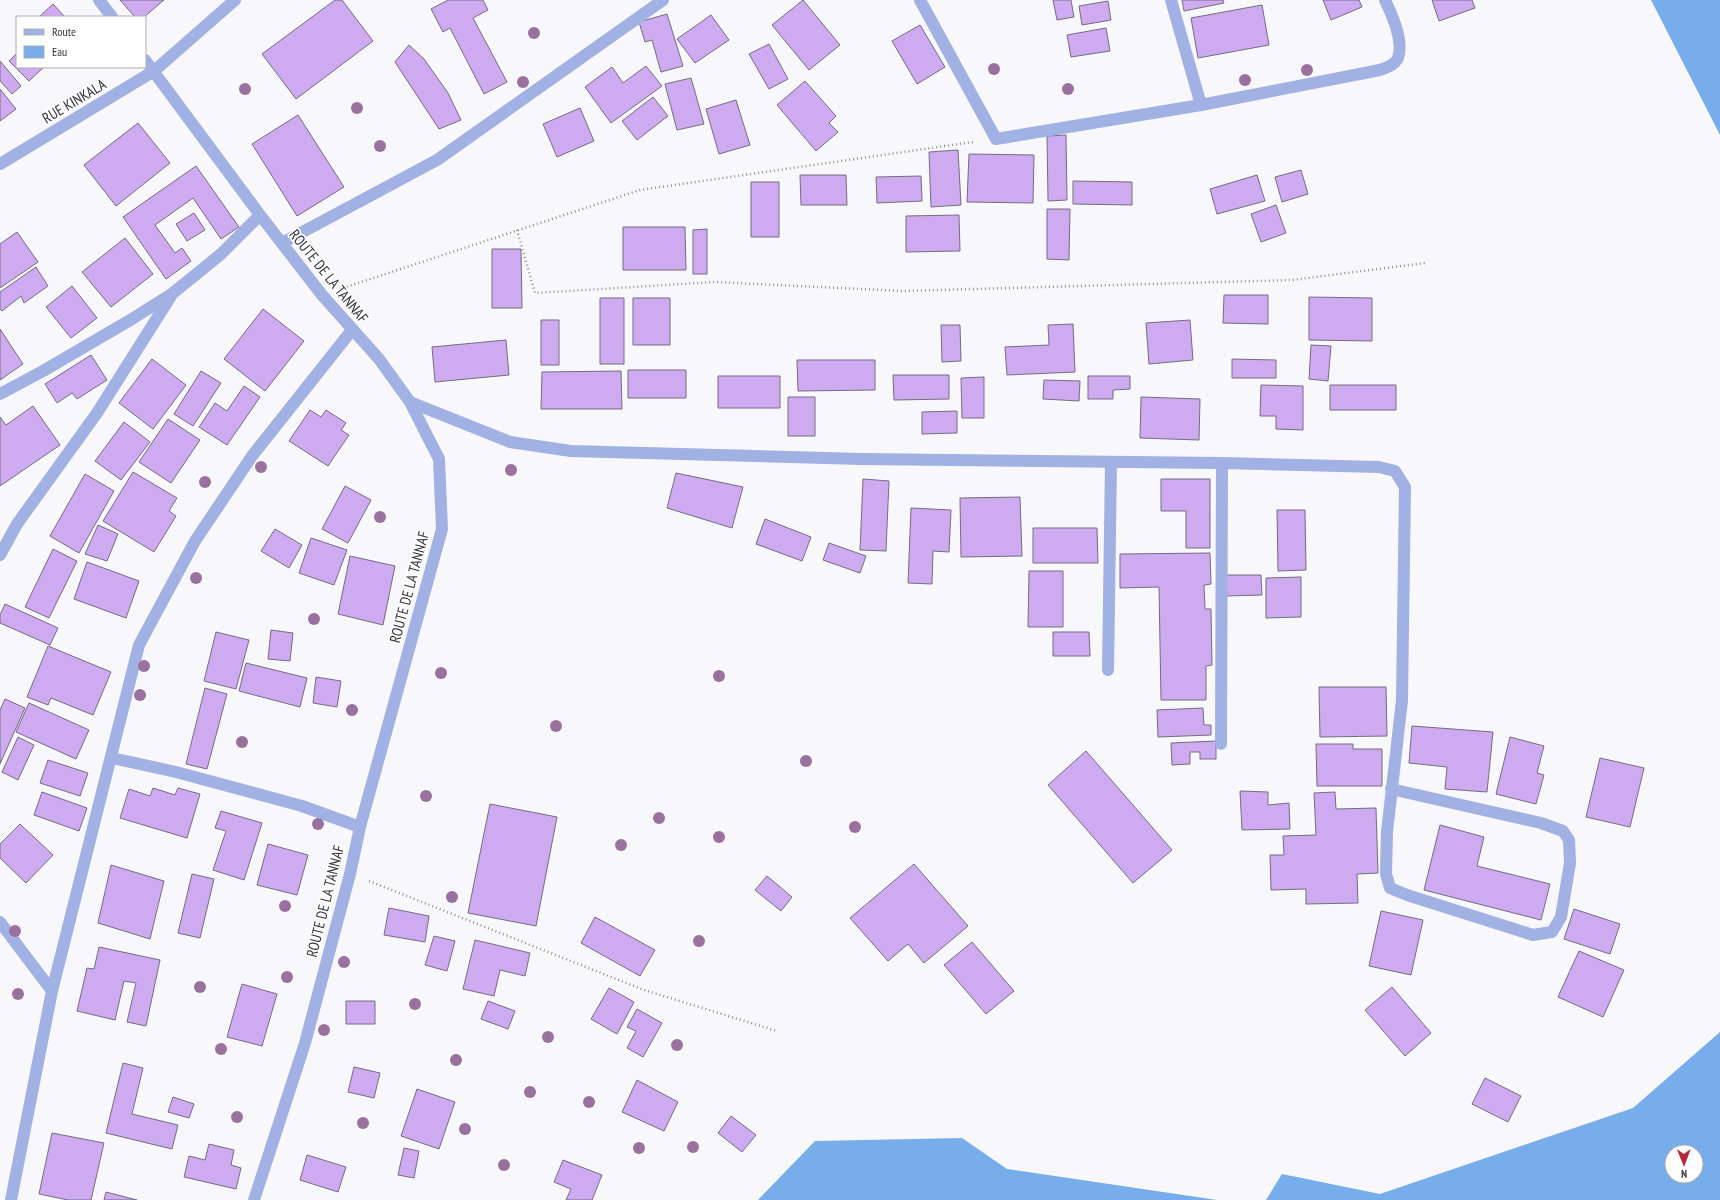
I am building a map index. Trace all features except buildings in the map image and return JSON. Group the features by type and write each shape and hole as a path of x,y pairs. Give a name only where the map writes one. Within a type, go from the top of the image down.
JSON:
{"street":[{"path":"99,0 111,16"},
{"name":"RUE KINKALA","path":"0,164 154,71 235,0"},
{"path":"282,243 437,160 663,0"},
{"path":"920,0 996,139 1201,105 1380,70 1391,66 1398,58 1399,38 1385,0"},
{"path":"1171,0 1201,105"},
{"name":"ROUTE DE LA TANNAF","path":"146,61 260,215 322,295 379,359 410,402 439,459 442,529 360,827 350,874 305,1043 254,1200"},
{"path":"0,394 112,331 173,293 221,254 260,215"},
{"path":"0,555 17,524 97,413 173,293"},
{"path":"11,1200 52,990 112,758 139,645 195,541 252,456 352,330"},
{"path":"410,402 510,442 572,451 862,460 1222,463 1379,467 1395,470 1405,487 1402,700 1391,789 1387,832 1386,874 1390,888 1407,895 1533,935 1552,932 1561,917 1570,863 1569,840 1563,831 1541,824 1391,789"},
{"path":"1108,670 1111,462"},
{"path":"1221,744 1222,463"},
{"path":"112,758 176,772 302,806 360,827"},
{"path":"0,922 52,990"}],"path":[{"path":"322,295 640,190 996,139"},
{"path":"517,230 535,293 715,282 903,291 1292,280 1424,263"},
{"path":"350,874 644,990 777,1031"}],"water":[{"path":"1651,0 1720,0 1720,135"},
{"path":"1720,1032 1720,1200 1266,1200 1282,1174 1380,1194 1633,1108"},
{"path":"962,1138 1007,1169 1217,1200 758,1200 815,1141"}]}
